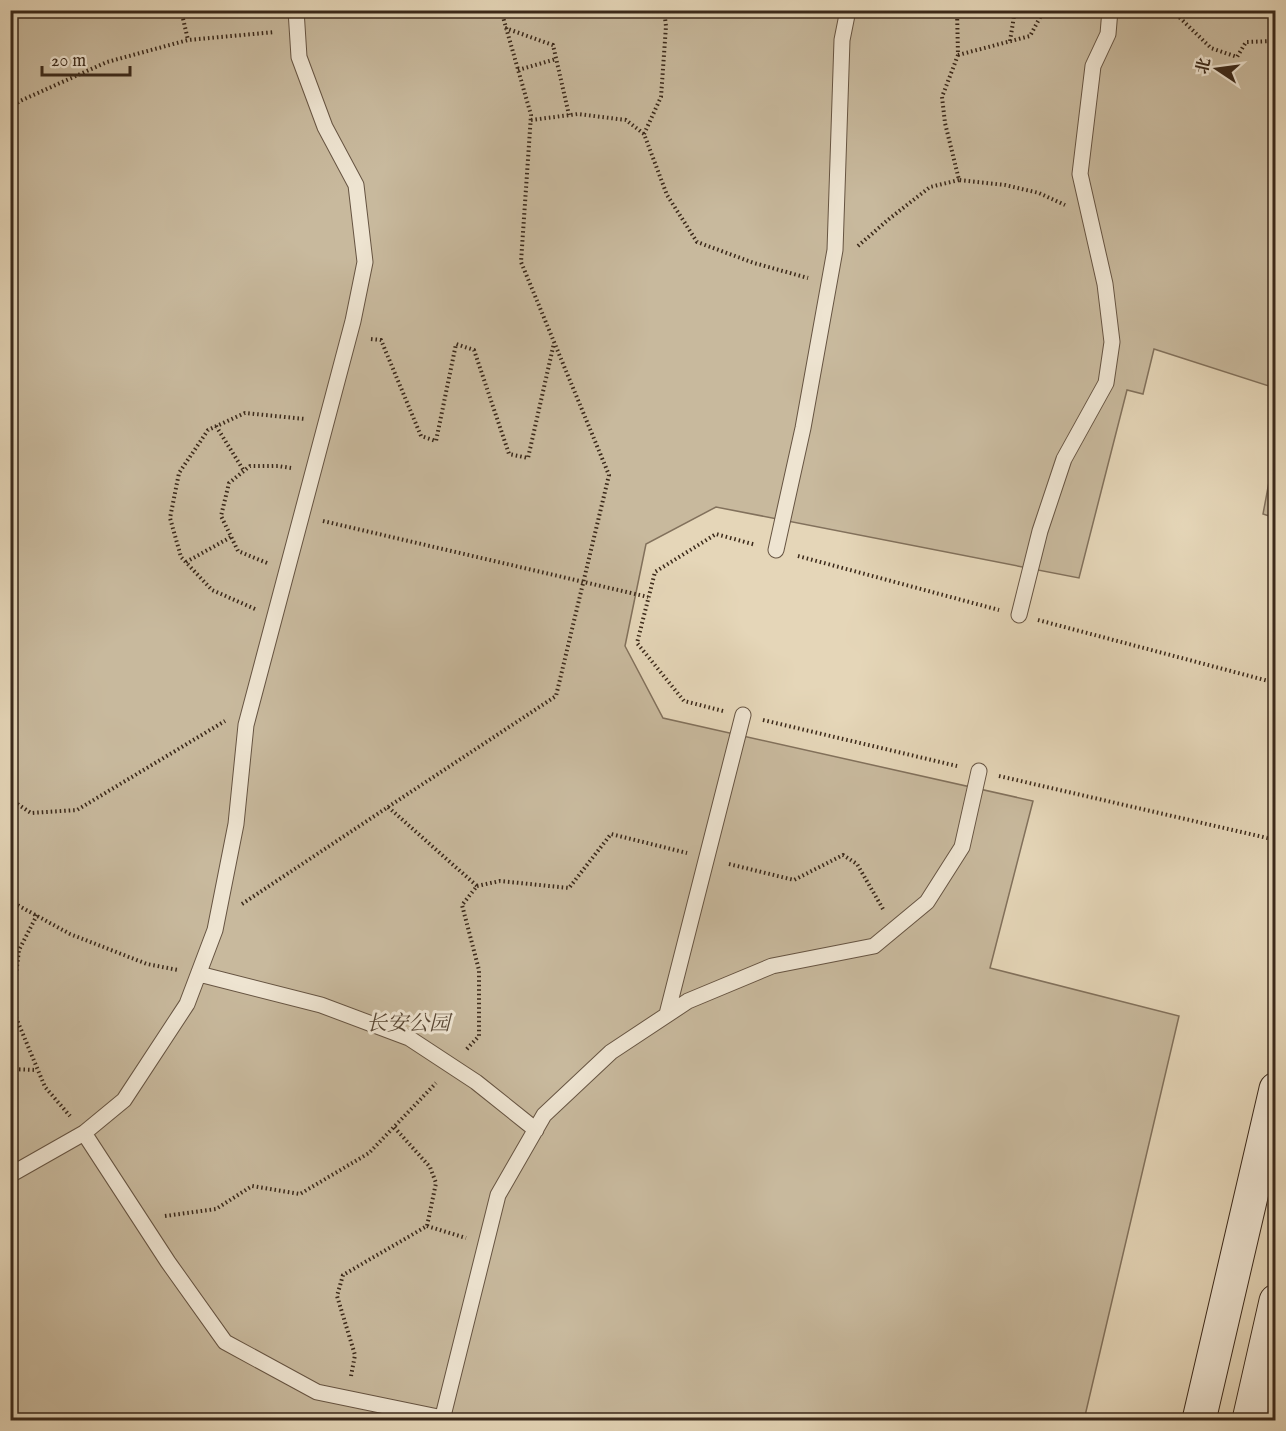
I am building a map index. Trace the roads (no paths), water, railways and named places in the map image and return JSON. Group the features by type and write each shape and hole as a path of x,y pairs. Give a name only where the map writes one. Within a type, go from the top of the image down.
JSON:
{"main road":[{"path":"1199,1420 1275,1089"},
{"path":"1249,1420 1275,1301"}],"lane":[{"path":"10,1175 84,1133 124,1100 187,1004 218,920 236,824 246,725 349,338 364,262 356,185 325,127 299,57 296,10"},
{"path":"776,550 803,428 835,250 842,40 848,10"},
{"path":"1019,615 1040,531 1064,459 1106,382 1112,342 1106,284 1080,174 1093,66 1108,34 1110,10"},
{"path":"668,1014 743,715"},
{"path":"84,1133 168,1262 225,1342 317,1392 443,1419 498,1195 544,1115 611,1053 688,1001 772,966 874,946 927,902 962,847 979,771"},
{"path":"199,974 321,1005 409,1038 476,1082 536,1130"}],"park label":[{"name":"长安公园","path":"408,1023"}]}
